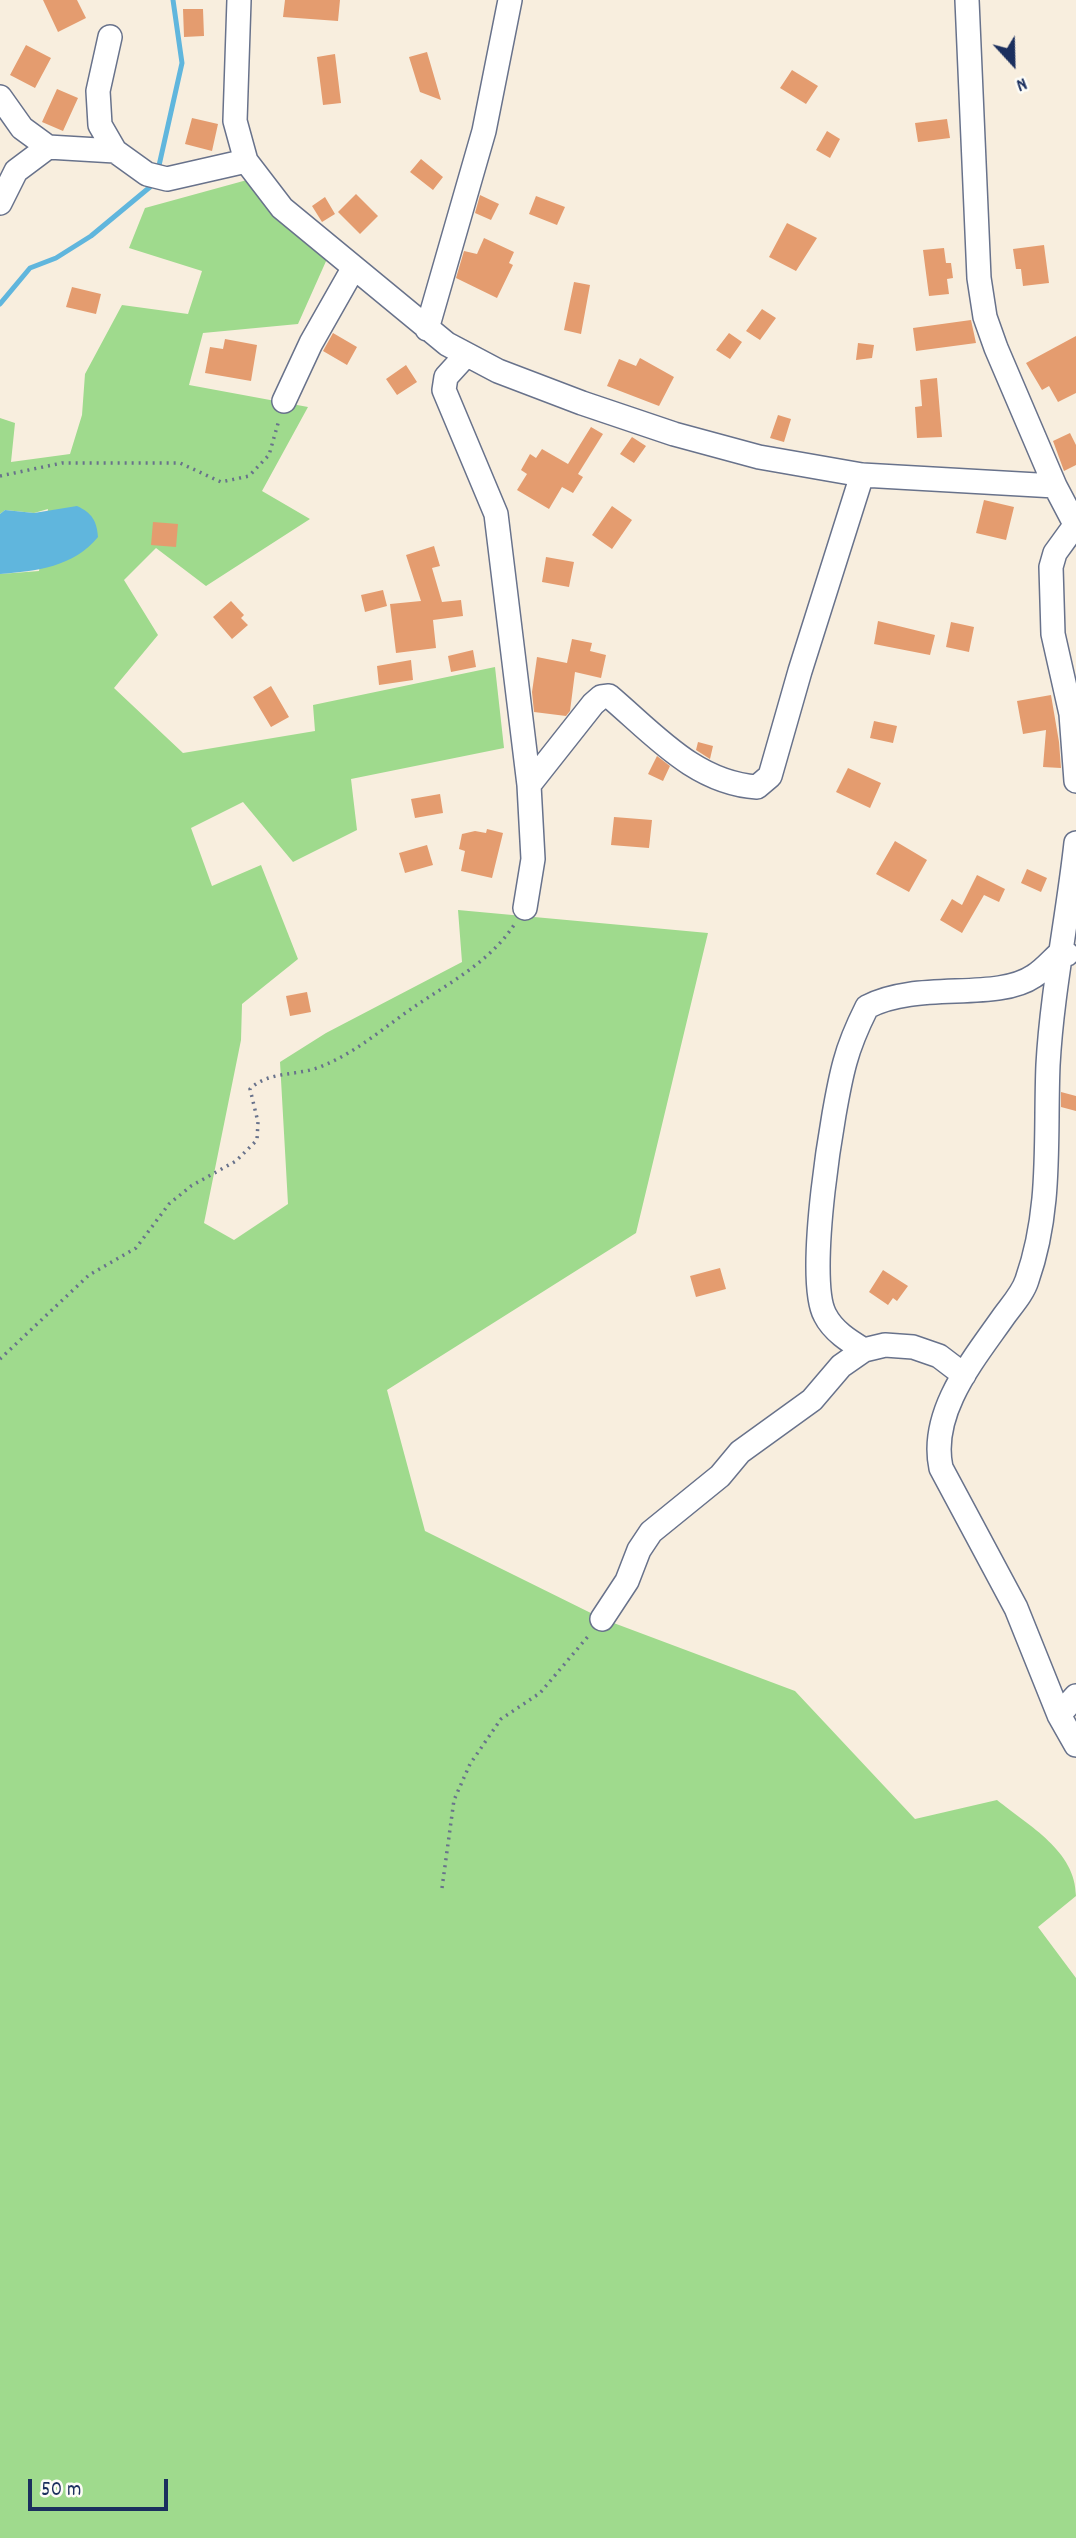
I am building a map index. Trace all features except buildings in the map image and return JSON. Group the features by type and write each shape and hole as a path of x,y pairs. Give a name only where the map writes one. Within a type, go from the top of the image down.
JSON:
{"street":[{"path":"239,0 235,121 246,161 282,208 427,329 467,355 498,371 582,403 674,434 759,457 862,475 1055,486"},
{"path":"427,329 484,131 510,0"},
{"path":"967,0 979,278 985,317 1055,486 1076,525 1055,553 1051,568 1053,634 1071,714 1076,780"},
{"path":"110,37 98,91 100,125 116,151 147,174 167,179 246,161"},
{"path":"0,97 22,128 48,147"},
{"path":"0,203 8,165 48,147 116,151"},
{"path":"284,401 311,343 353,269"},
{"path":"467,355 446,377 444,390 496,514 529,785 533,859 525,908"},
{"path":"529,785 593,704 601,697 610,696 692,767 735,785 757,787 770,776 862,475"},
{"path":"1076,843 1069,955 1048,1063 1048,1167 1043,1224 1026,1283 964,1375 946,1412 939,1456 941,1468 1016,1608 1059,1715 1076,1745"},
{"path":"864,1350 842,1336 825,1315 818,1296 818,1228 844,1064 867,1007 885,997 910,992 1011,986 1034,977 1069,955"},
{"path":"603,1619 627,1581 639,1550 651,1532 720,1476 740,1452 812,1400 841,1366 864,1350 885,1345 912,1347 939,1356 964,1375"},
{"path":"1059,1715 1076,1696"}],"path":[{"path":"0,476 62,463 180,463 221,482 249,476 269,455 284,401"},
{"path":"0,1359 89,1275 136,1248 169,1204 191,1186 236,1160 257,1140 258,1122 250,1089 260,1079 318,1068 358,1049 477,964 504,941 525,908"},
{"path":"442,1888 454,1800 470,1764 501,1719 540,1693 603,1619"}],"green space":[{"path":"247,180 331,250 298,324 203,333 189,385 308,407 262,491 310,519 206,586 156,548 124,580 158,635 114,688 183,753 315,731 313,705 495,667 504,748 351,779 357,830 293,862 243,802 191,828 212,886 261,865 298,959 242,1004 241,1040 204,1223 234,1240 288,1204 280,1062 326,1033 462,962 458,910 708,933 636,1233 387,1390 425,1531 603,1619 795,1691 915,1819 997,1800 1049,1841 1068,1866 1074,1880 1076,1896 1038,1927 1076,1978 1076,2538 0,2538 0,574 39,571 48,509 34,513 5,510 0,514 0,418 15,423 11,462 70,454 82,415 85,374 122,305 188,314 202,271 129,248 145,208"}],"water":[{"path":"77,506 93,518 96,526 98,537 88,547 78,555 54,566 0,574 0,514 5,510 34,513"}],"waterway":[{"path":"158,170 182,63 173,0"},
{"path":"0,304 30,268 56,258 91,236 150,187"}]}
